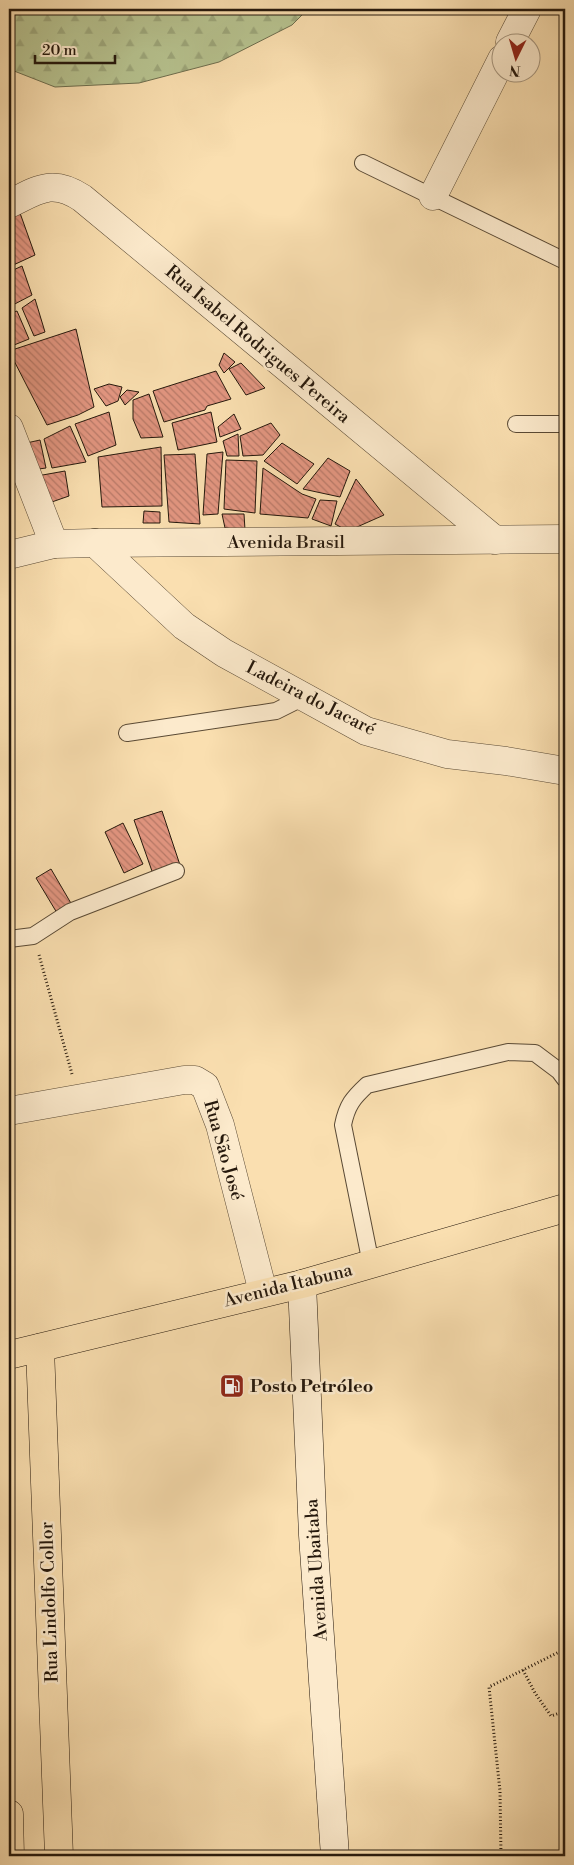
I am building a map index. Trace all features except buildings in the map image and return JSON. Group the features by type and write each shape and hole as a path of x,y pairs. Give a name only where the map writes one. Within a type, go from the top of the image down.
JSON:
{"main road":[{"name":"Avenida Itabuna","path":"9,1355 302,1284 565,1208"},
{"name":"Rua Lindolfo Collor","path":"40,1348 59,1856"},
{"path":"9,1814 10,1856"}],"street":[{"path":"515,32 526,9"},
{"path":"433,196 492,79"},
{"name":"Rua Isabel Rodrigues Pereira","path":"9,204 45,187 62,188 82,198 495,540"},
{"path":"9,428 54,544"},
{"name":"Avenida Brasil","path":"9,555 54,544 565,539"},
{"name":"Ladeira do Jacaré","path":"95,543 184,626 224,653 366,731 447,754 565,771"},
{"name":"Rua São José","path":"9,1111 184,1080 195,1080 205,1086 220,1125 263,1292"},
{"name":"Avenida Ubaitaba","path":"302,1284 313,1535 335,1856"}],"lane":[{"path":"363,163 565,260"},
{"path":"516,424 565,424"},
{"path":"127,733 276,711 304,696"},
{"path":"9,939 33,936 70,912 176,871"},
{"path":"371,1264 343,1125 347,1109 355,1096 367,1085 508,1052 535,1053 559,1071 565,1079"}],"path":[{"path":"33,936 79,1099"},
{"path":"501,1856 500,1791 489,1687 565,1649"},
{"path":"523,1670 535,1693 551,1716 565,1711"}],"green space":[{"path":"9,9 308,9 292,25 219,62 139,83 55,87 9,69"}],"place":[{"name":"Posto Petróleo","path":"232,1386"}]}
